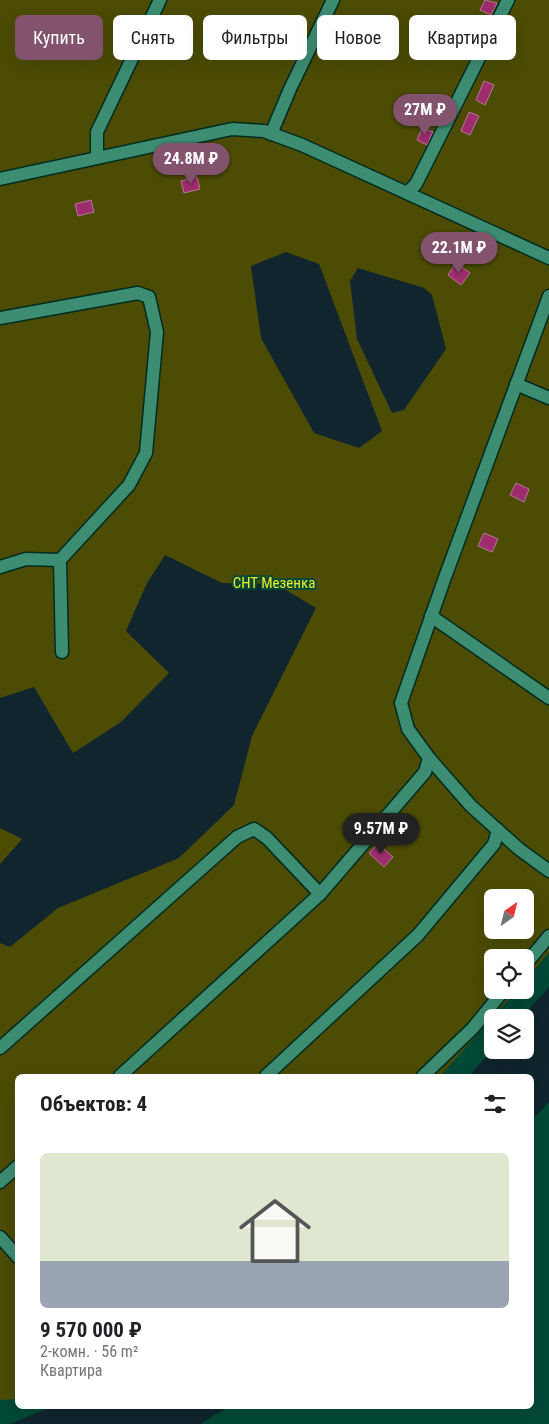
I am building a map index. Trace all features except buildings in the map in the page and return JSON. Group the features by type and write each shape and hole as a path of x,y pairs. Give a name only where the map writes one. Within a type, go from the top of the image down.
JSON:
{"street":[{"path":"97,158 97,132 160,0"},
{"path":"271,134 290,90 334,0"},
{"path":"407,193 416,184 508,0"},
{"path":"0,179 232,129 264,131 407,193 549,258"},
{"path":"0,318 138,293 149,297 157,332 146,453 129,485 60,560 62,652"},
{"path":"549,296 431,616 401,703 408,729 429,758 471,806 549,871"},
{"path":"516,384 549,398"},
{"path":"0,567 26,559 60,560"},
{"path":"431,616 549,698"},
{"path":"122,1074 320,894 425,772 429,758"},
{"path":"0,1048 237,837 254,829 267,838 320,894"},
{"path":"268,1074 418,935 494,844 498,830"},
{"path":"534,954 549,936"},
{"path":"425,1074 473,1028 497,999"},
{"path":"0,1182 15,1169"},
{"path":"0,1237 15,1254"}],"green space":[{"name":"СНТ Мезенка","path":"0,0 549,0 549,952 534,970 534,949 484,949 484,999 509,999 500,1009 484,1009 484,1027 442,1074 15,1074 15,1399 0,1400"}],"water":[{"path":"286,252 319,264 382,431 359,448 314,433 261,338 251,266"},
{"path":"358,268 424,288 432,295 446,349 404,410 392,413 357,339 350,281"},
{"path":"165,555 222,583 276,584 316,608 252,736 234,805 179,858 58,908 10,947 0,943 0,864 22,839 0,828 0,698 34,687 73,753 121,722 169,673 126,631 147,583"},
{"path":"549,987 549,1102 534,1118 534,1074 471,1074 484,1059 534,1059 534,1009 529,1009"},
{"path":"47,1409 225,1409 200,1424 10,1424"}]}
